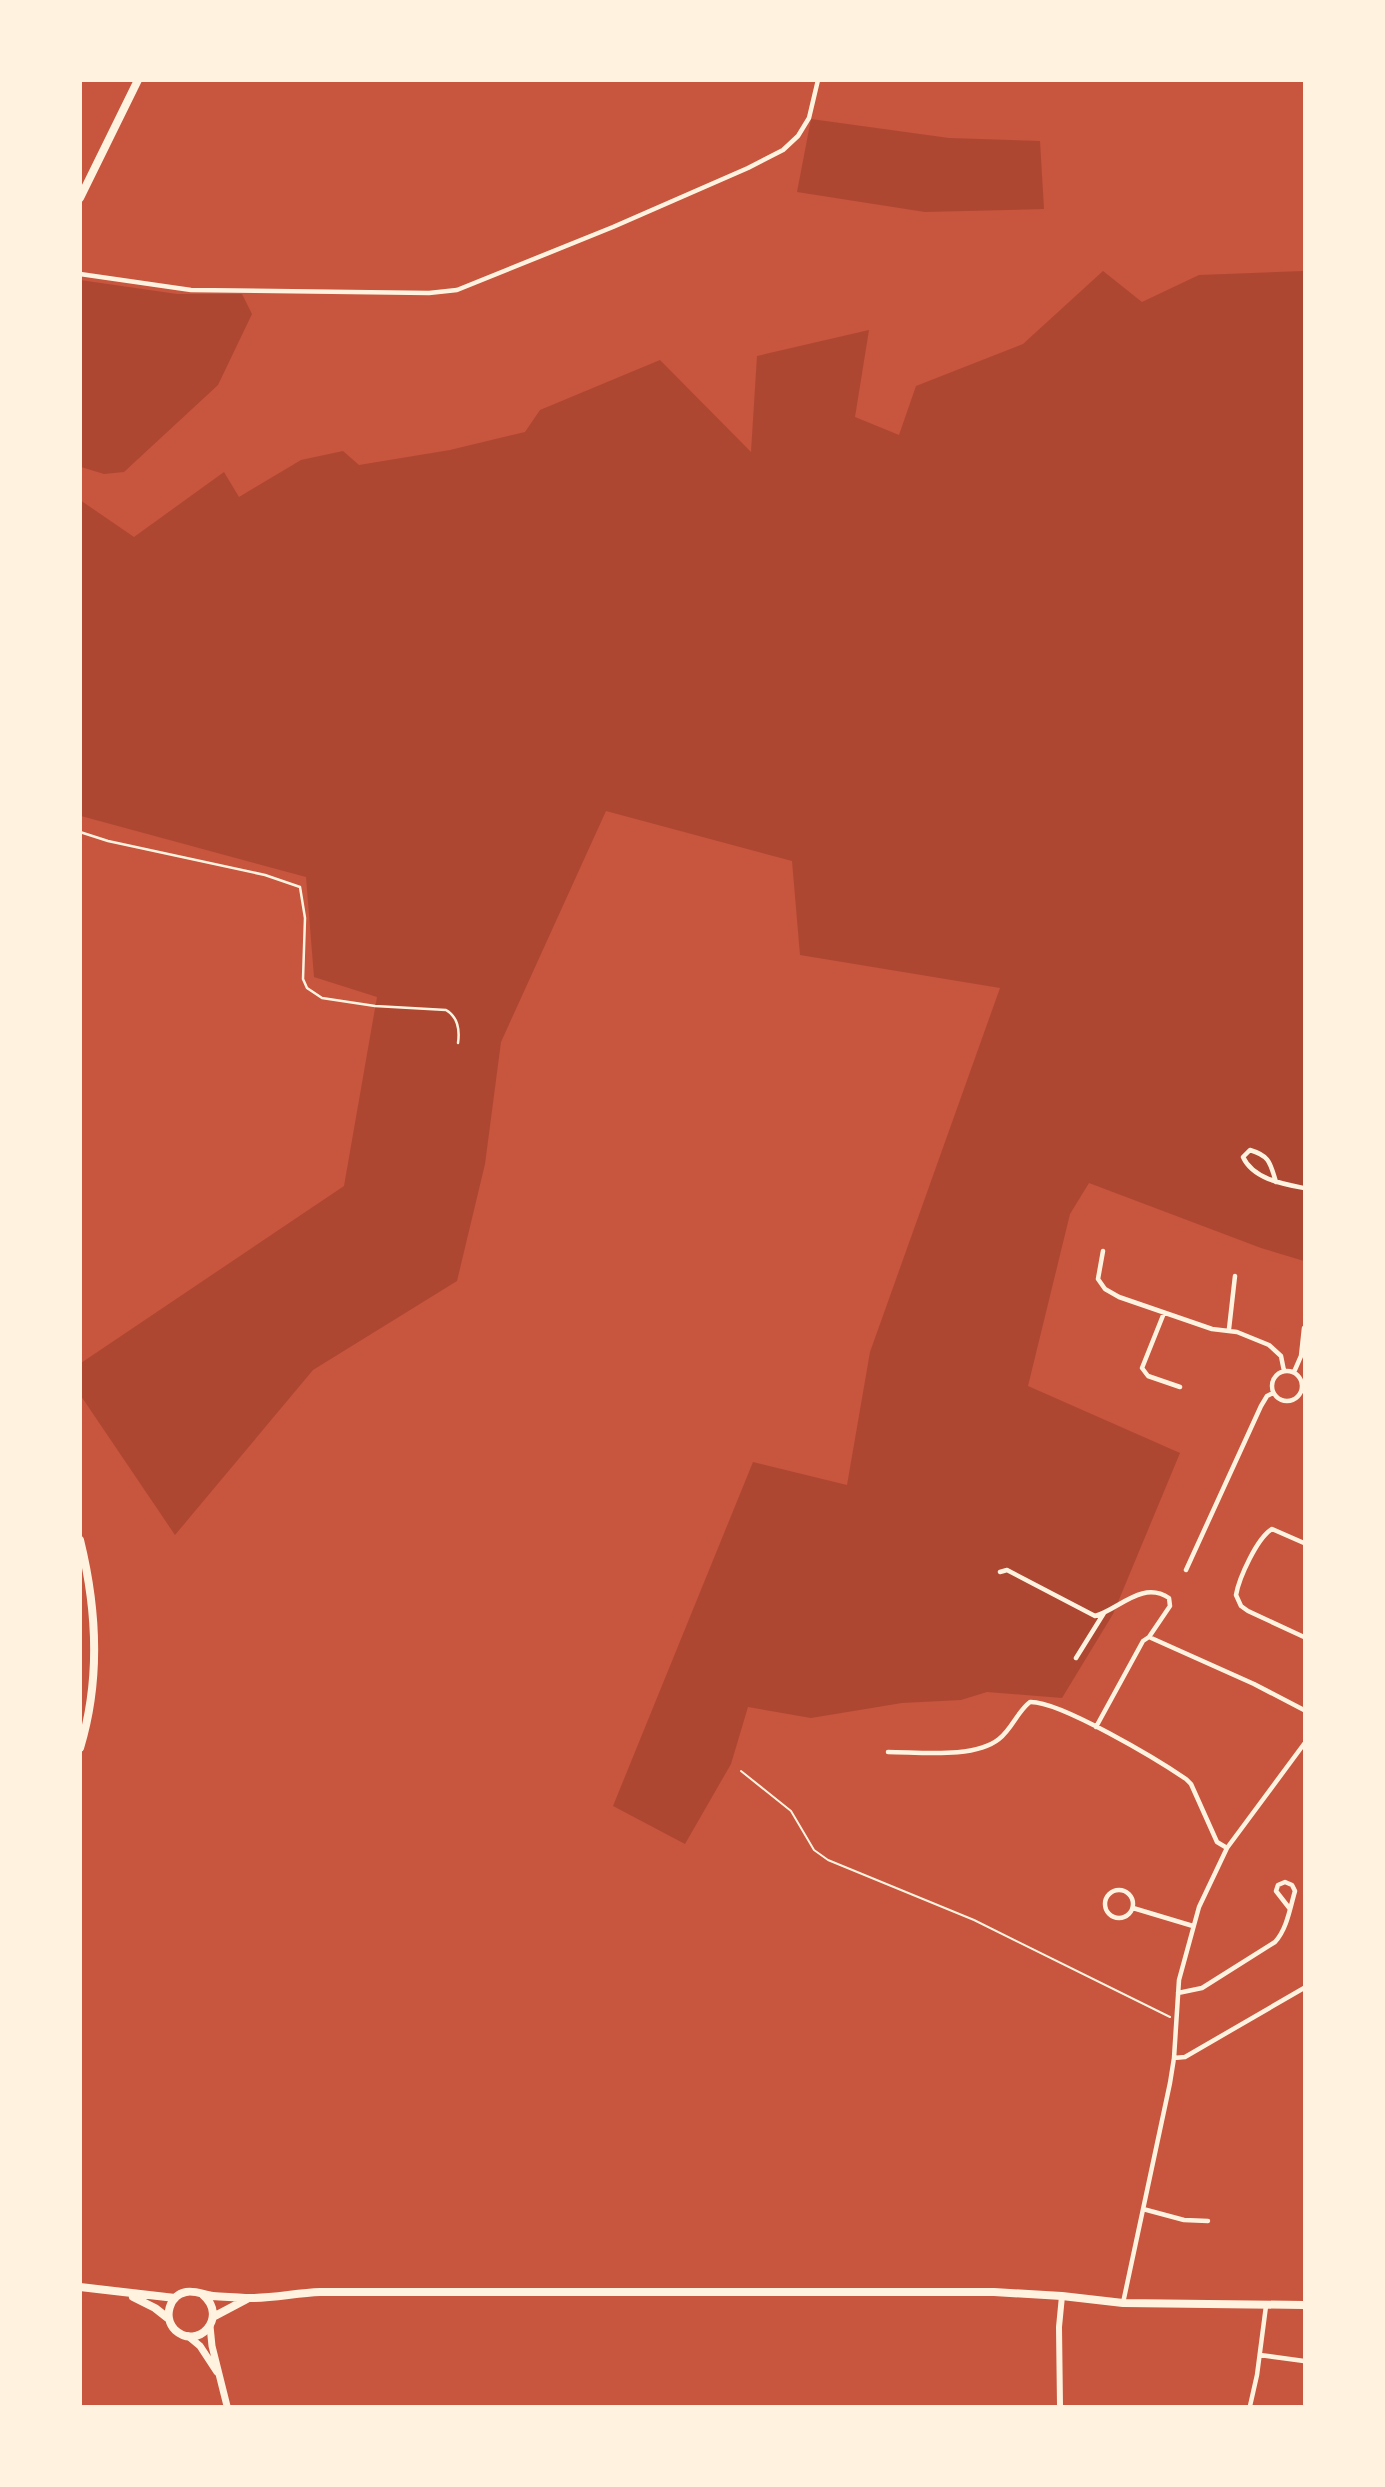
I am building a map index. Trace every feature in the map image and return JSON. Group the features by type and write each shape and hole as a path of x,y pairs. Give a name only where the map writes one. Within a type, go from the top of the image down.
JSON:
{"main road":[{"path":"80,198 138,80"},
{"path":"80,1540 92,1592 95,1656 89,1716 80,1748"},
{"path":"80,2287 174,2298 188,2291 203,2295 249,2298 320,2292 745,2290 994,2292 1123,2303 1304,2305"},
{"path":"124,2293 155,2308 169,2319 176,2330 200,2346 221,2379"},
{"path":"203,2295 212,2305 212,2322 227,2406"},
{"path":"169,2319 169,2308 174,2298"},
{"path":"188,2336 201,2334 212,2322 249,2298"}],"street":[{"path":"80,274 191,290 429,293 457,290 613,227 783,150 798,136 809,118 818,80"},
{"path":"1276,1182 1270,1162 1263,1154 1250,1150 1242,1157 1246,1164 1276,1182 1304,1188"},
{"path":"1103,1251 1098,1279 1105,1289 1119,1297 1164,1313 1212,1329 1229,1329 1269,1345 1277,1351 1284,1371"},
{"path":"1229,1329 1235,1276"},
{"path":"1164,1313 1142,1368 1148,1376 1180,1387"},
{"path":"1294,1372 1301,1356 1304,1328"},
{"path":"1284,1371 1294,1372 1300,1378 1303,1388 1298,1397 1289,1402 1281,1401 1273,1393 1273,1380 1284,1371"},
{"path":"1186,1570 1261,1406 1267,1396 1273,1393"},
{"path":"1304,1544 1272,1529 1267,1532 1258,1544 1236,1595 1241,1606 1248,1611 1304,1637"},
{"path":"1000,1572 1007,1570 1055,1592 1096,1616 1124,1600 1148,1593 1166,1596 1171,1602 1149,1637 1143,1641 1096,1727"},
{"path":"1076,1658 1104,1613"},
{"path":"1149,1637 1254,1684 1304,1710"},
{"path":"888,1752 976,1751 998,1740 1030,1702 1049,1704 1096,1727 1186,1779 1191,1784 1217,1842 1227,1848"},
{"path":"1123,2303 1174,2058 1179,1980 1193,1926 1213,1874 1227,1848 1304,1744"},
{"path":"1178,1993 1202,1988 1275,1942 1283,1931 1290,1909 1295,1891 1292,1885 1285,1882 1278,1885 1276,1891 1290,1909"},
{"path":"1117,1890 1126,1891 1132,1898 1133,1908 1121,1919 1112,1917 1106,1911 1104,1902 1109,1894 1117,1890"},
{"path":"1133,1908 1193,1926"},
{"path":"1174,2058 1185,2057 1304,1988"},
{"path":"1143,2209 1184,2220 1209,2221"},
{"path":"1060,2406 1059,2327 1062,2296"},
{"path":"1250,2406 1266,2305"},
{"path":"1260,2355 1304,2361"}],"lane":[{"path":"80,832 108,841 265,876 300,887 305,918 303,978 307,988 322,998 375,1006 446,1010 454,1014 458,1024 457,1043"}],"path":[{"path":"741,1771 792,1811 814,1850 828,1860 964,1916 1128,1999 1168,2017 1178,2018"}],"shaded area":[{"path":"811,119 949,138 1040,141 1044,209 925,212 797,192"},
{"path":"1103,271 1142,302 1199,275 1304,271 1304,1261 1261,1248 1089,1183 1070,1214 1028,1386 1180,1453 1113,1614 1062,1698 987,1692 961,1700 902,1703 811,1718 748,1707 731,1764 685,1844 613,1806 753,1462 847,1485 870,1352 1000,988 800,955 792,861 606,811 501,1042 485,1164 457,1281 313,1370 175,1535 81,1396 81,1363 344,1186 377,997 314,977 306,877 81,816 80,500 134,537 224,472 239,497 301,460 343,451 359,465 450,450 525,432 540,410 660,360 751,452 757,356 869,330 855,417 899,435 916,386 1023,344"},
{"path":"80,280 177,294 242,294 252,314 218,385 124,472 104,474 81,467"}]}
